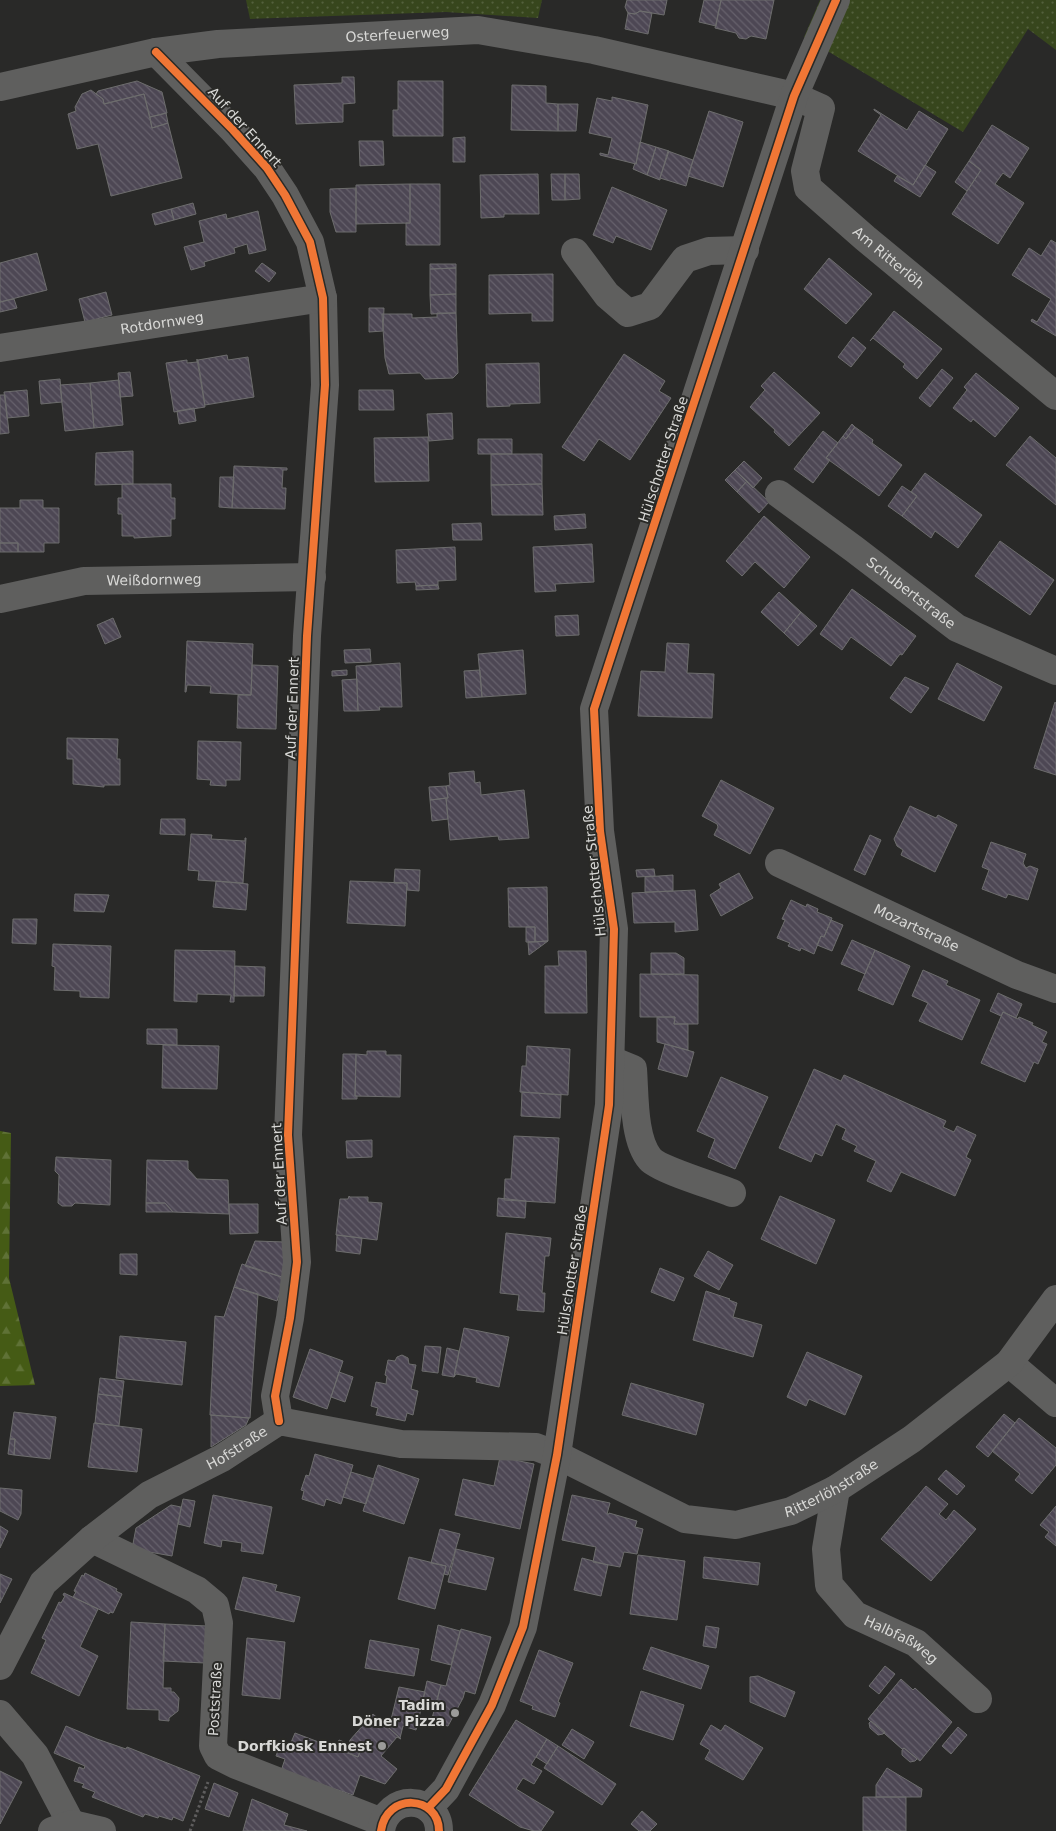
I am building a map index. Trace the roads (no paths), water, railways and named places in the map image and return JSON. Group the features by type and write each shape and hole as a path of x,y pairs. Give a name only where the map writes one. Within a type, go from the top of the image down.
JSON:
{"street":[{"name":"Hülschotter Straße","path":"433,1820 446,1789 492,1705 523,1627 557,1455 609,1105 614,929 600,831 594,709 794,96 836,0"},
{"name":"Osterfeuerweg","path":"0,87 156,52 218,44 478,30 594,50 794,96"},
{"name":"Auf der Ennert","path":"156,52 233,130 267,168 285,195 310,242 323,298 325,385 307,646 288,1135 297,1262 290,1318 275,1396 279,1421"},
{"name":"Am Ritterlöh","path":"794,96 821,108 805,171 808,188 865,238 1056,396"},
{"path":"575,252 607,295 628,312 650,306 685,259 709,251 745,250"},
{"name":"Rotdornweg","path":"0,348 323,298"},
{"name":"Schubertstraße","path":"779,494 957,628 1056,671"},
{"name":"Weißdornweg","path":"0,599 84,581 312,577"},
{"name":"Mozartstraße","path":"779,863 1017,975 1056,989"},
{"path":"611,1060 633,1069 637,1133 650,1159 661,1167 732,1193"},
{"name":"Ritterlöhstraße","path":"557,1455 685,1520 736,1525 791,1511 836,1489 912,1439 1008,1363 1056,1299"},
{"path":"1008,1363 1056,1403"},
{"name":"Hofstraße","path":"0,1666 44,1583 92,1539 148,1496 222,1458 279,1421 401,1444 536,1447 557,1455"},
{"name":"Halbfaßweg","path":"836,1489 826,1549 829,1585 854,1616 916,1643 978,1699"},
{"name":"Poststraße","path":"92,1539 198,1590 215,1605 219,1623 213,1746 218,1756 381,1826"},
{"path":"0,1714 35,1755 66,1829 102,1831"},
{"path":"381,1826 393,1807 410,1802 420,1804 433,1820"}],"place":[{"name":"Tadim Döner Pizza","path":"455,1713"},
{"name":"Dorfkiosk Ennest","path":"382,1746"}]}
